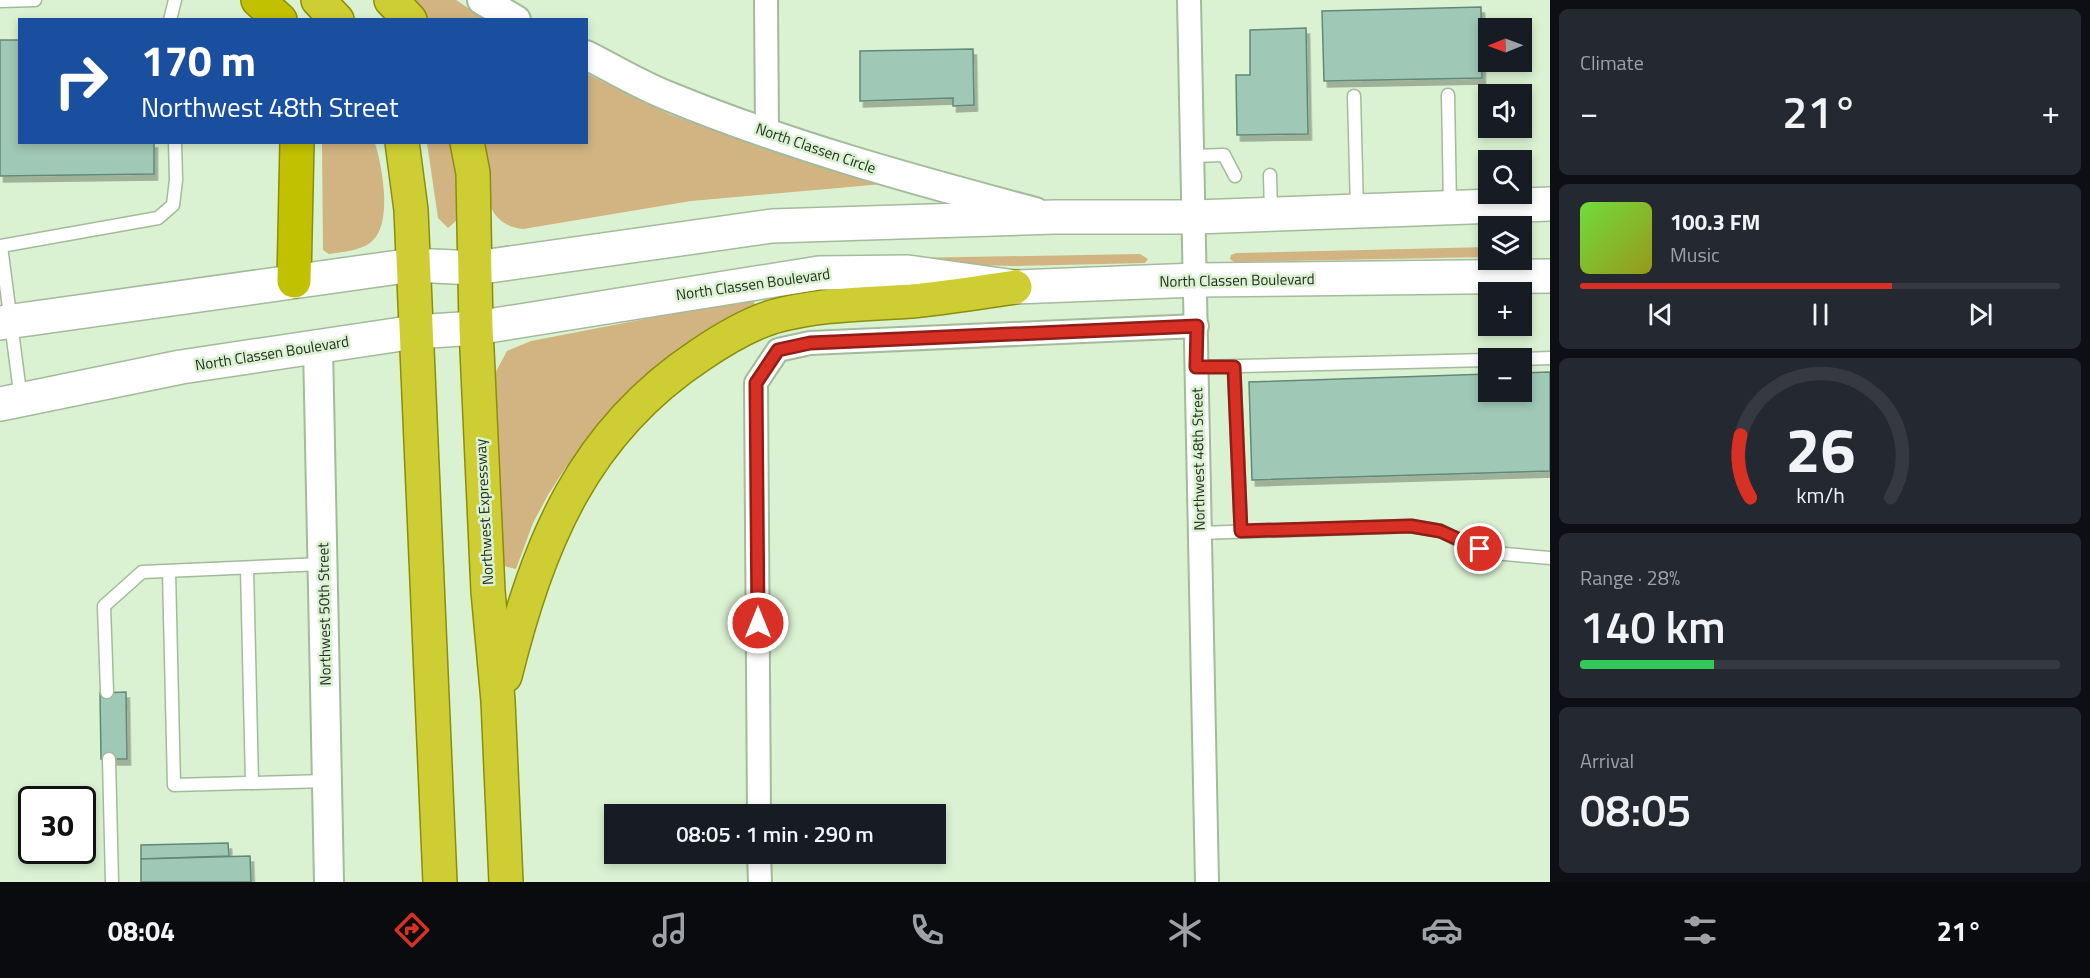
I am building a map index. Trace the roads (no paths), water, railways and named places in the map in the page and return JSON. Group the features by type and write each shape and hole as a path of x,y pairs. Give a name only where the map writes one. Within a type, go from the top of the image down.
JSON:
{"highway":[{"path":"258,0 278,18"},
{"path":"318,0 335,18"},
{"path":"391,0 408,18"},
{"path":"294,281 297,144"},
{"path":"402,144 411,210 440,882"},
{"name":"Northwest Expressway","path":"467,144 473,173 476,328 488,591 498,701 506,882"},
{"path":"498,701 522,608 548,537 577,480 609,438 643,401 679,368 733,335 770,318 807,309 870,301 912,301 1016,287"}],"main road":[{"path":"4,322 412,265 475,268 772,226 1054,218 1195,217 1550,204"},
{"name":"North Classen Boulevard","path":"11,402 181,367 318,345 415,332 476,328 819,273 908,272 1016,287 1196,280 1550,276"}],"street":[{"path":"483,0 513,18"},
{"path":"766,0 767,132"},
{"name":"Northwest 48th Street","path":"1189,0 1207,882"},
{"name":"North Classen Circle","path":"588,56 667,96 767,132 869,167 1054,218"},
{"path":"759,804 756,383 778,350 810,343 1197,326"},
{"name":"Northwest 50th Street","path":"318,345 329,882"},
{"path":"759,864 759,882"}],"lane":[{"path":"0,2 34,0"},
{"path":"170,1 170,18"},
{"path":"1448,95 1450,207"},
{"path":"1354,96 1357,211"},
{"path":"11,402 0,246 158,218 173,206 176,180 175,144"},
{"path":"1193,156 1224,155 1235,176"},
{"path":"1270,175 1271,214"},
{"path":"1532,359 1550,358"},
{"path":"1196,367 1478,360"},
{"path":"1234,367 1241,531"},
{"path":"1200,533 1411,526 1440,531 1466,544 1494,553 1550,558"},
{"path":"107,692 104,606 142,572 322,564"},
{"path":"247,568 252,783"},
{"path":"169,572 174,785 327,781"},
{"path":"109,759 112,882"}]}
